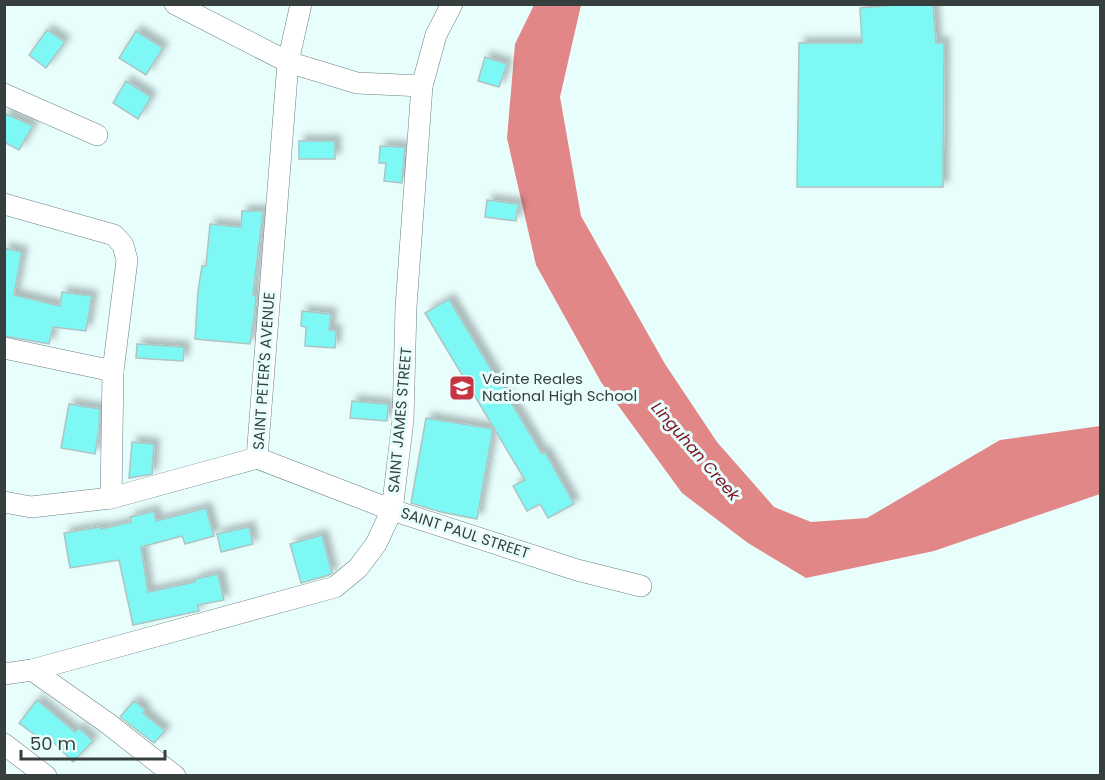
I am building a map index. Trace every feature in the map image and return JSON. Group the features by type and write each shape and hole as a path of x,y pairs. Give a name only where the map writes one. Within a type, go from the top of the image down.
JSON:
{"street":[{"path":"175,4 288,62 357,83 422,86"},
{"name":"SAINT PETER'S AVENUE","path":"4,502 31,507 111,498 257,458 288,62 302,4"},
{"name":"SAINT JAMES STREET","path":"4,674 32,670 335,587 358,568 376,544 392,510 403,420 406,307 422,86 436,35 452,4"},
{"path":"4,94 97,135"},
{"path":"4,204 114,235 123,245 126,260 113,371 111,498"},
{"path":"4,348 113,371"},
{"name":"SAINT PAUL STREET","path":"257,458 392,510 577,570 641,586"},
{"path":"32,670 106,722 175,776"},
{"path":"4,744 46,776"}],"water":[{"name":"Linguhan Creek","path":"534,5 581,5 560,97 581,216 665,364 717,442 774,507 811,522 867,518 1000,440 1100,426 1100,494 934,551 806,578 748,543 682,493 601,382 536,265 507,138 515,44"}],"building":[{"path":"933,4 936,43 944,43 943,187 797,187 799,43 862,43 860,8"},
{"path":"47,30 65,42 46,68 29,55"},
{"path":"136,31 163,48 146,75 119,58"},
{"path":"485,57 507,64 499,87 478,81"},
{"path":"126,81 151,97 138,119 113,103"},
{"path":"4,113 33,126 19,150 4,142"},
{"path":"299,141 335,141 335,159 299,159"},
{"path":"380,146 405,147 402,183 384,181 386,163 379,163"},
{"path":"487,200 518,204 516,221 485,217"},
{"path":"242,211 263,211 250,344 195,339 198,291 202,266 206,266 210,224 241,227"},
{"path":"4,248 22,252 14,295 60,306 62,292 92,296 86,331 53,327 49,344 4,336"},
{"path":"449,299 542,454 545,452 574,504 548,518 540,504 527,511 513,486 525,480 425,313"},
{"path":"302,311 331,314 329,330 336,331 335,348 305,346 306,327 301,326"},
{"path":"137,344 184,347 183,361 136,358"},
{"path":"352,401 388,404 387,421 350,418"},
{"path":"69,404 100,409 95,454 61,448"},
{"path":"426,418 493,429 477,519 411,503"},
{"path":"132,442 154,444 152,474 129,478"},
{"path":"206,508 214,536 185,544 182,536 141,547 148,592 195,582 195,579 218,574 224,600 198,605 199,611 133,625 119,560 70,568 64,533 100,527 101,529 131,522 130,517 154,511 156,521"},
{"path":"249,527 253,544 221,552 217,534"},
{"path":"322,535 332,573 301,583 290,544"},
{"path":"37,700 75,732 79,728 93,741 73,762 47,736 43,741 19,723"},
{"path":"134,701 145,710 143,713 165,731 154,743 120,717"}],"place":[{"name":"Veinte Reales National High School","path":"462,388"}]}
